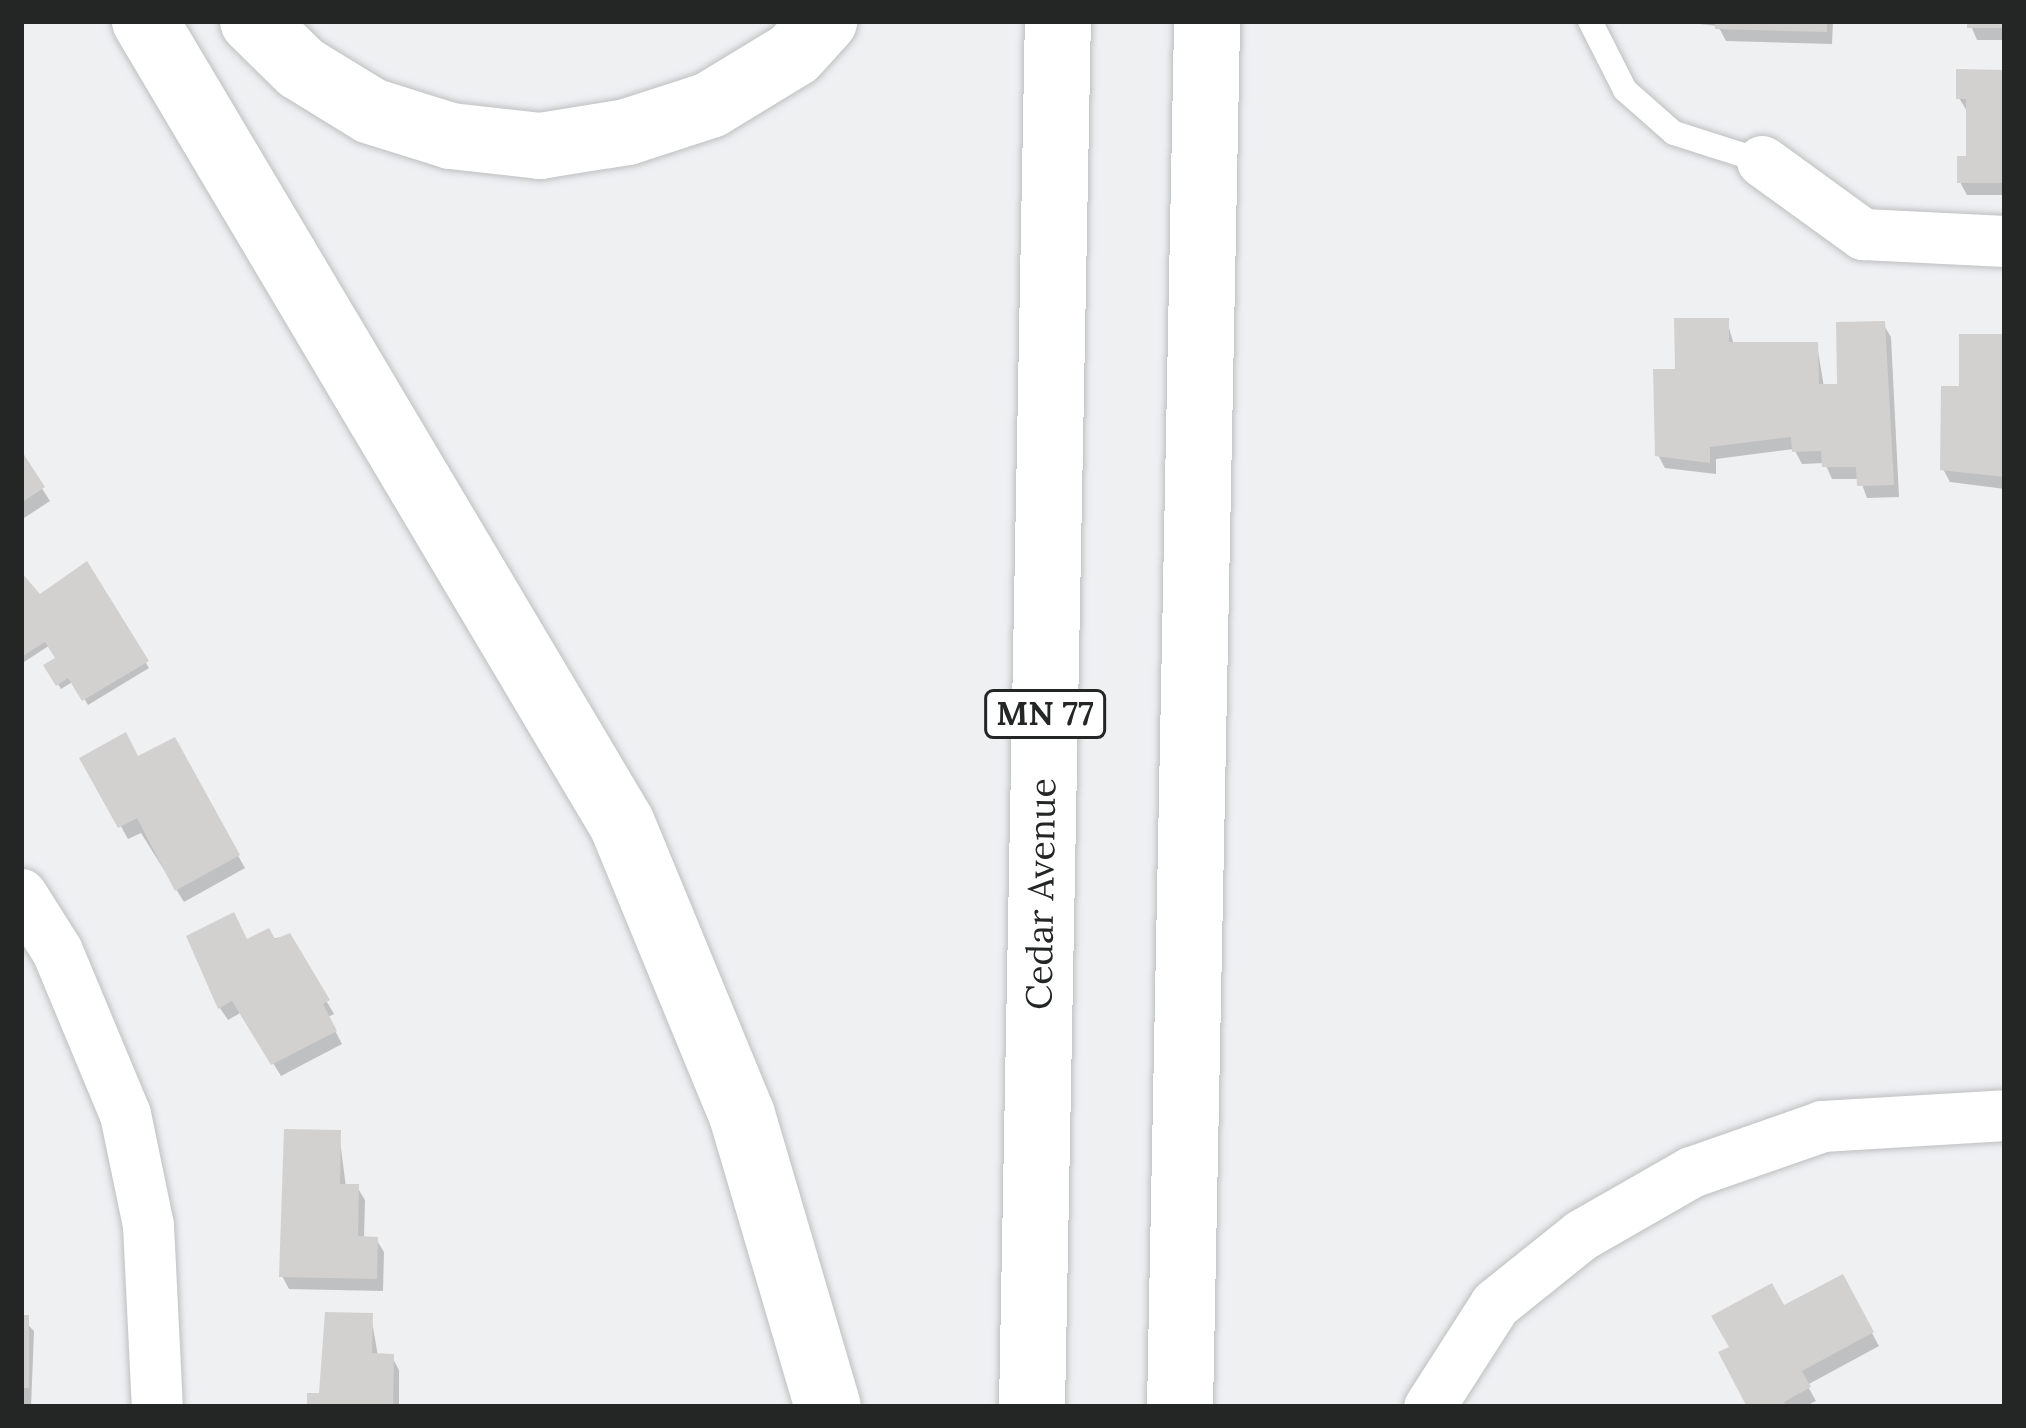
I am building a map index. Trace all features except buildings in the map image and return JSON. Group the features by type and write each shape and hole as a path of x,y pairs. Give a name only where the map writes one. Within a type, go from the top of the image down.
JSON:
{"highway":[{"path":"145,21 622,824 742,1114 828,1407"},
{"path":"253,21 301,68 371,111 451,136 540,146 627,133 710,105 794,54 824,21"},
{"name":"Cedar Avenue","path":"1032,1407 1058,21"},
{"path":"1180,1407 1207,21"}],"street":[{"path":"1762,161 1864,234 2005,241"},
{"path":"21,894 57,951 125,1114 148,1225 157,1407"},
{"path":"1430,1407 1495,1304 1581,1235 1691,1172 1822,1126 2005,1115"}],"lane":[{"path":"1590,21 1625,90 1674,133 1762,161"}]}
